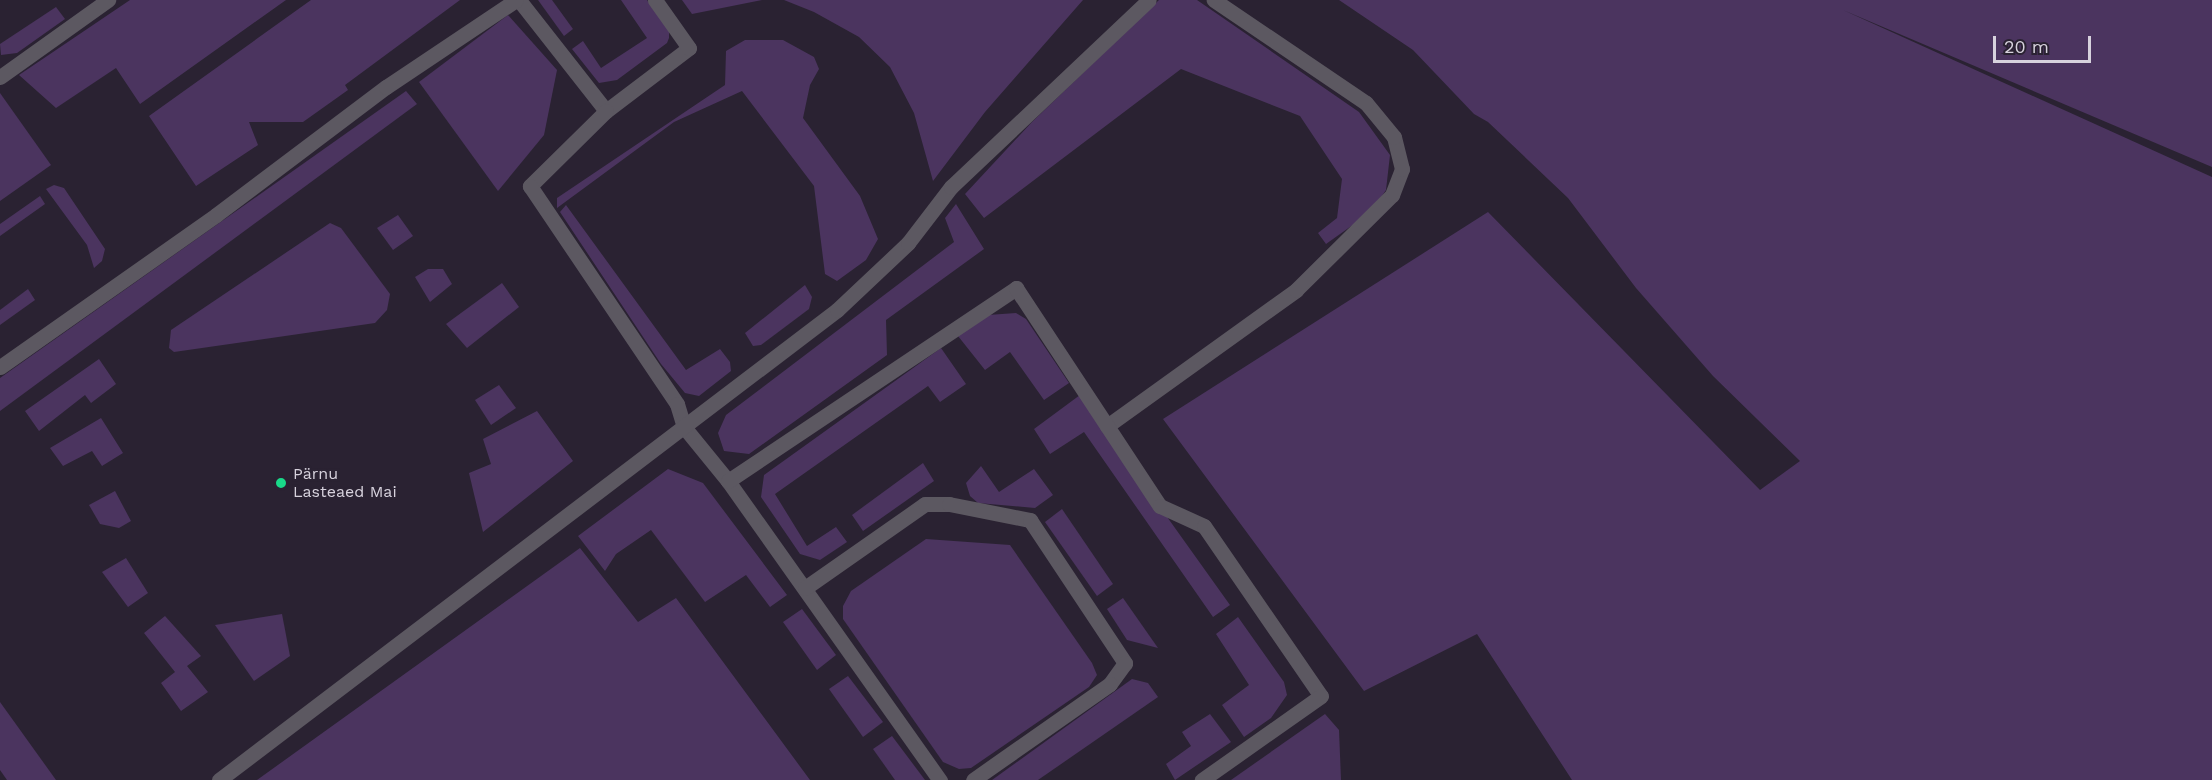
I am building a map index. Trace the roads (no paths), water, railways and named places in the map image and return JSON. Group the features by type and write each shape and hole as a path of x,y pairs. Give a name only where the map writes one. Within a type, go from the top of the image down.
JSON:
{"street":[{"path":"0,76 108,0"},
{"path":"0,367 216,215 386,87 517,0 606,111"},
{"path":"655,0 689,48 606,111 530,186 677,404 684,428 728,481 940,780"},
{"path":"219,780 837,310 908,243 951,187 1149,0"},
{"path":"1107,426 1296,290 1392,195 1402,170 1394,137 1366,103 1214,0"},
{"path":"728,481 1016,288 1160,506 1204,526 1321,696 1202,780"},
{"path":"805,588 925,504 949,504 1030,520 1125,663 1110,684 973,780"}],"place":[{"name":"Pärnu Lasteaed Mai","path":"281,483"}]}
